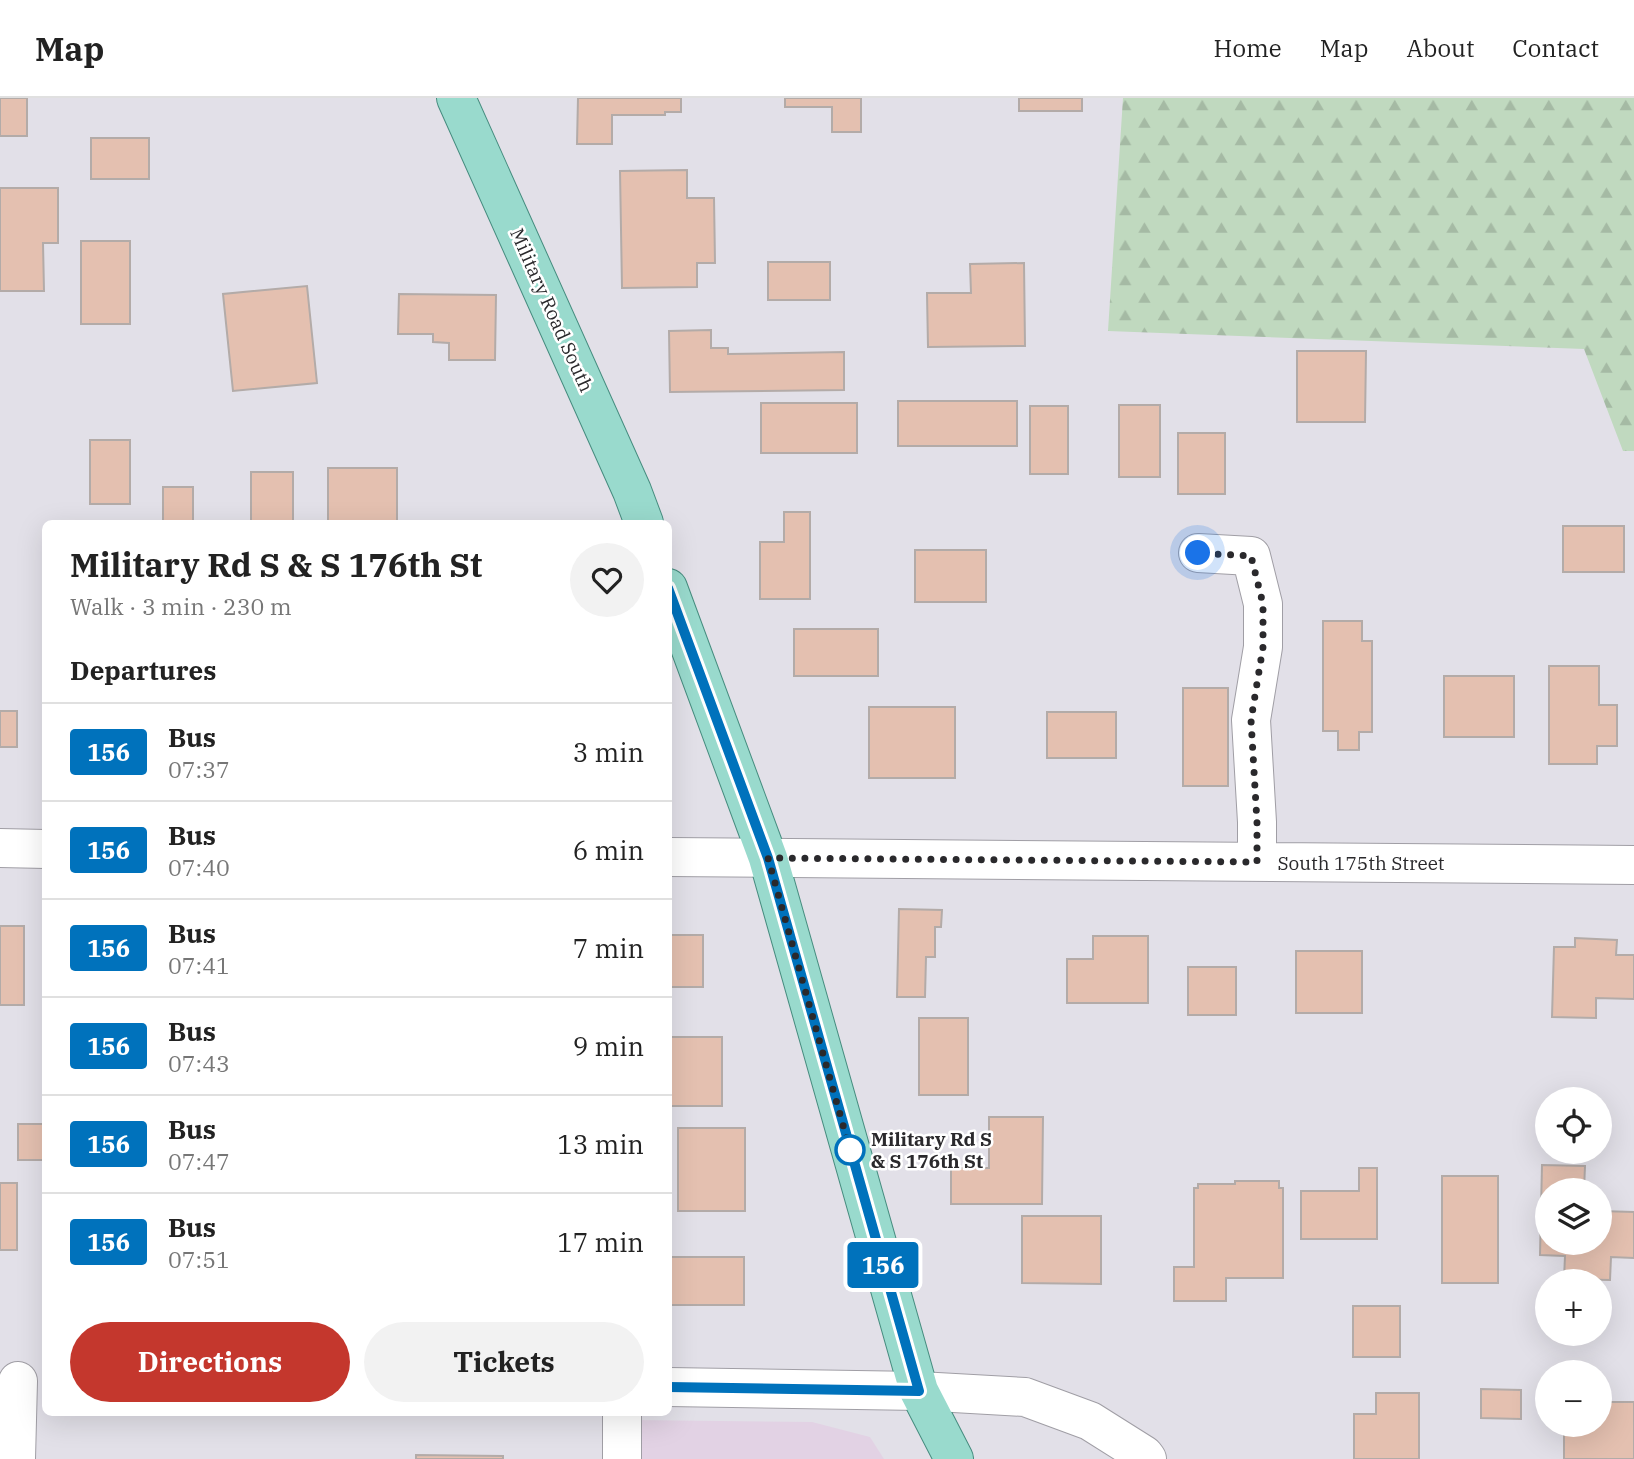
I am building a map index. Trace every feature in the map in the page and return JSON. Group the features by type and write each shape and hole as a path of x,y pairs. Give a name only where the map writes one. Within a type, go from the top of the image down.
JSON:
{"main road":[{"name":"Military Road South","path":"456,98 644,520"},
{"path":"672,599 768,858 919,1391 954,1459"},
{"path":"919,1391 924,1459"}],"street":[{"path":"1198,553 1251,556 1263,604 1263,647 1251,720 1257,862"},
{"path":"0,848 42,849"},
{"name":"South 175th Street","path":"672,857 1634,865"},
{"path":"16,1459 21,1381"},
{"path":"672,1387 919,1391 1025,1397 1090,1421 1147,1459"},
{"path":"622,1416 622,1459"}],"shaded area":[{"path":"632,1420 812,1422 870,1437 884,1459 631,1459"}],"green space":[{"path":"1123,98 1634,98 1634,451 1623,451 1584,349 1108,331"}],"building":[{"path":"0,98 27,98 27,136 0,136"},
{"path":"578,98 681,98 681,112 665,112 665,115 612,115 612,144 577,144"},
{"path":"785,98 861,98 861,132 832,132 832,107 785,107"},
{"path":"1019,98 1082,98 1082,111 1019,111"},
{"path":"91,138 149,138 149,179 91,179"},
{"path":"687,170 687,198 714,198 715,263 697,263 697,287 622,288 620,171"},
{"path":"0,188 58,188 58,243 43,243 44,291 0,291"},
{"path":"81,241 130,241 130,324 81,324"},
{"path":"768,262 830,262 830,300 768,300"},
{"path":"1024,263 1025,346 928,347 927,293 971,293 970,264"},
{"path":"307,286 317,383 233,391 223,294"},
{"path":"399,294 496,295 495,360 449,360 449,343 433,342 433,334 398,334"},
{"path":"711,330 711,348 728,348 728,354 844,352 844,390 670,392 669,331"},
{"path":"1297,351 1366,351 1365,422 1297,422"},
{"path":"898,401 1017,401 1017,446 898,446"},
{"path":"761,403 857,403 857,453 761,453"},
{"path":"1119,405 1160,405 1160,477 1119,477"},
{"path":"1030,406 1068,406 1068,474 1030,474"},
{"path":"1178,433 1225,433 1225,494 1178,494"},
{"path":"90,440 130,440 130,504 90,504"},
{"path":"328,468 397,468 397,520 328,520"},
{"path":"251,472 293,472 293,520 251,520"},
{"path":"163,487 193,487 193,520 163,520"},
{"path":"784,512 810,512 810,599 760,599 760,542 784,542"},
{"path":"1563,526 1624,526 1624,572 1563,572"},
{"path":"915,550 986,550 986,602 915,602"},
{"path":"1323,621 1362,621 1362,641 1372,641 1372,732 1359,732 1359,750 1338,750 1338,731 1323,731"},
{"path":"794,629 878,629 878,676 794,676"},
{"path":"1549,666 1599,666 1599,705 1617,705 1617,746 1597,746 1597,764 1549,764"},
{"path":"1444,676 1514,676 1514,737 1444,737"},
{"path":"1183,688 1228,688 1228,786 1183,786"},
{"path":"869,707 955,707 955,778 869,778"},
{"path":"0,711 17,711 17,747 0,747"},
{"path":"1047,712 1116,712 1116,758 1047,758"},
{"path":"899,909 942,910 941,927 935,927 935,957 926,957 925,997 897,997"},
{"path":"0,926 24,926 24,1005 0,1005"},
{"path":"672,935 703,935 703,987 672,987"},
{"path":"1093,936 1148,936 1148,1003 1067,1003 1067,959 1093,959"},
{"path":"1575,938 1617,940 1616,955 1634,955 1634,999 1596,998 1596,1018 1552,1017 1554,947 1575,947"},
{"path":"1296,951 1362,951 1362,1013 1296,1013"},
{"path":"1188,967 1236,967 1236,1015 1188,1015"},
{"path":"919,1018 968,1018 968,1095 919,1095"},
{"path":"672,1037 722,1037 722,1106 672,1106"},
{"path":"989,1117 1043,1117 1042,1204 951,1204 951,1168 989,1168"},
{"path":"18,1124 42,1124 42,1160 18,1160"},
{"path":"678,1128 745,1128 745,1211 678,1211"},
{"path":"1542,1165 1585,1166 1584,1178 1542,1178"},
{"path":"1359,1168 1377,1168 1377,1239 1301,1239 1301,1191 1359,1191"},
{"path":"1442,1176 1498,1176 1498,1283 1442,1283"},
{"path":"1235,1181 1279,1181 1279,1188 1283,1188 1283,1278 1226,1278 1226,1301 1174,1301 1174,1267 1194,1267 1194,1188 1198,1188 1198,1184 1235,1184"},
{"path":"0,1183 17,1183 17,1250 0,1250"},
{"path":"1612,1211 1634,1212 1634,1258 1611,1257 1610,1269 1564,1269 1565,1256 1540,1255 1612,1255"},
{"path":"1022,1216 1101,1216 1101,1284 1022,1283"},
{"path":"672,1257 744,1257 744,1305 672,1305"},
{"path":"1353,1306 1400,1306 1400,1357 1353,1357"},
{"path":"1481,1389 1521,1390 1521,1419 1481,1418"},
{"path":"1376,1393 1419,1393 1419,1459 1354,1459 1354,1414 1376,1414"},
{"path":"1612,1402 1634,1402 1634,1459 1564,1459 1564,1437 1612,1437"},
{"path":"416,1455 503,1456 503,1459 416,1459"}],"bus line":[{"name":"156","path":"672,599 768,858 919,1391 672,1387"}],"place":[{"name":"Military Rd S & S 176th St","path":"850,1150"}],"route":[{"path":"850,1150 768,858 1257,862 1251,720 1263,647 1263,604 1251,556 1198,553"}]}
